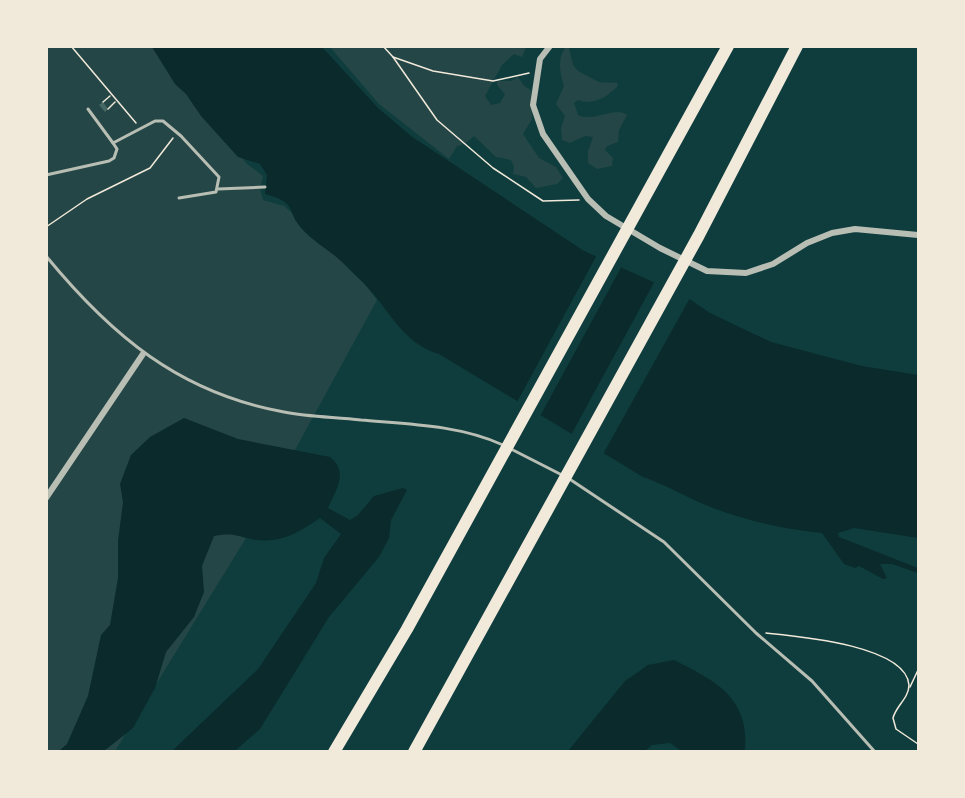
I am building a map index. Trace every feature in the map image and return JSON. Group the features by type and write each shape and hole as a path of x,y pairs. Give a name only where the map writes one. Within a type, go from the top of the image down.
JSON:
{"highway":[{"path":"334,752 407,629 728,46"},
{"path":"414,752 699,235 797,46"}],"street":[{"path":"550,46 540,59 533,105 543,134 588,199 606,216 660,248 707,271 746,273 773,264 807,243 832,233 855,229 918,235"},
{"path":"46,498 143,354"}],"lane":[{"path":"46,175 114,158 117,149 88,109"},
{"path":"113,143 158,120 177,133 219,177 217,189 212,194 179,198"},
{"path":"217,189 265,187"},
{"path":"46,256 89,306 143,354 193,383 283,412 420,426 492,440 544,464 602,499 664,542 756,633 812,681 875,752"}],"path":[{"path":"71,46 110,96 141,128"},
{"path":"383,46 437,120 493,168 543,201 588,199"},
{"path":"393,57 433,70 493,81 539,70"},
{"path":"103,102 110,96"},
{"path":"108,109 116,101"},
{"path":"46,227 87,199 150,168 177,133"},
{"path":"756,633 793,636 881,654 903,672 909,688"},
{"path":"918,670 893,718 896,729 918,744"},
{"path":"914,680 918,682"}],"shaded area":[{"path":"46,47 164,47 246,163 263,176 260,189 263,200 284,206 351,266 377,300 254,525 115,751 47,751"},
{"path":"152,47 322,47 378,108 411,136 584,251 685,296 710,313 771,342 862,366 918,375 918,538 854,528 838,533 839,537 918,568 918,573 892,564 880,564 887,578 883,579 859,566 855,568 844,564 822,533 738,517 643,477 439,354 416,343 341,261 303,230 287,204 276,197 265,194 267,175 260,164 238,157 175,84"},
{"path":"330,47 526,47 522,57 514,54 502,65 485,96 491,105 500,103 505,94 497,85 497,81 511,81 518,77 524,86 531,90 532,119 523,134 539,158 556,167 563,178 557,184 536,188 526,177 513,174 514,167 511,160 496,157 474,136 465,144 457,146 449,159 379,104"},
{"path":"565,48 569,48 573,65 578,71 599,82 618,83 613,91 599,100 583,102 578,100 574,103 578,115 584,117 617,112 627,115 619,130 618,142 607,146 605,150 613,158 612,166 597,169 588,163 588,151 593,137 585,136 570,143 562,140 561,128 565,116 556,104 564,86 560,62"},
{"path":"184,418 238,439 330,457 336,463 340,475 328,508 350,520 358,515 374,496 403,488 407,490 391,520 389,538 379,557 329,617 260,729 235,751 172,751 258,669 316,583 324,558 341,534 320,518 296,533 279,539 261,540 233,535 214,536 202,566 204,592 194,617 166,652 155,688 133,728 104,751 59,751 67,744 88,696 101,635 110,625 118,578 118,541 123,502 120,484 131,455 150,437"},
{"path":"674,660 716,684 736,704 742,717 745,751 681,751 670,743 652,745 645,751 568,751 625,681 648,665"}],"pier":[{"path":"598,253 623,264 539,418 516,404"},
{"path":"656,279 691,296 602,456 570,437"}],"building":[{"path":"103,102 108,109 105,112 99,105"}]}
